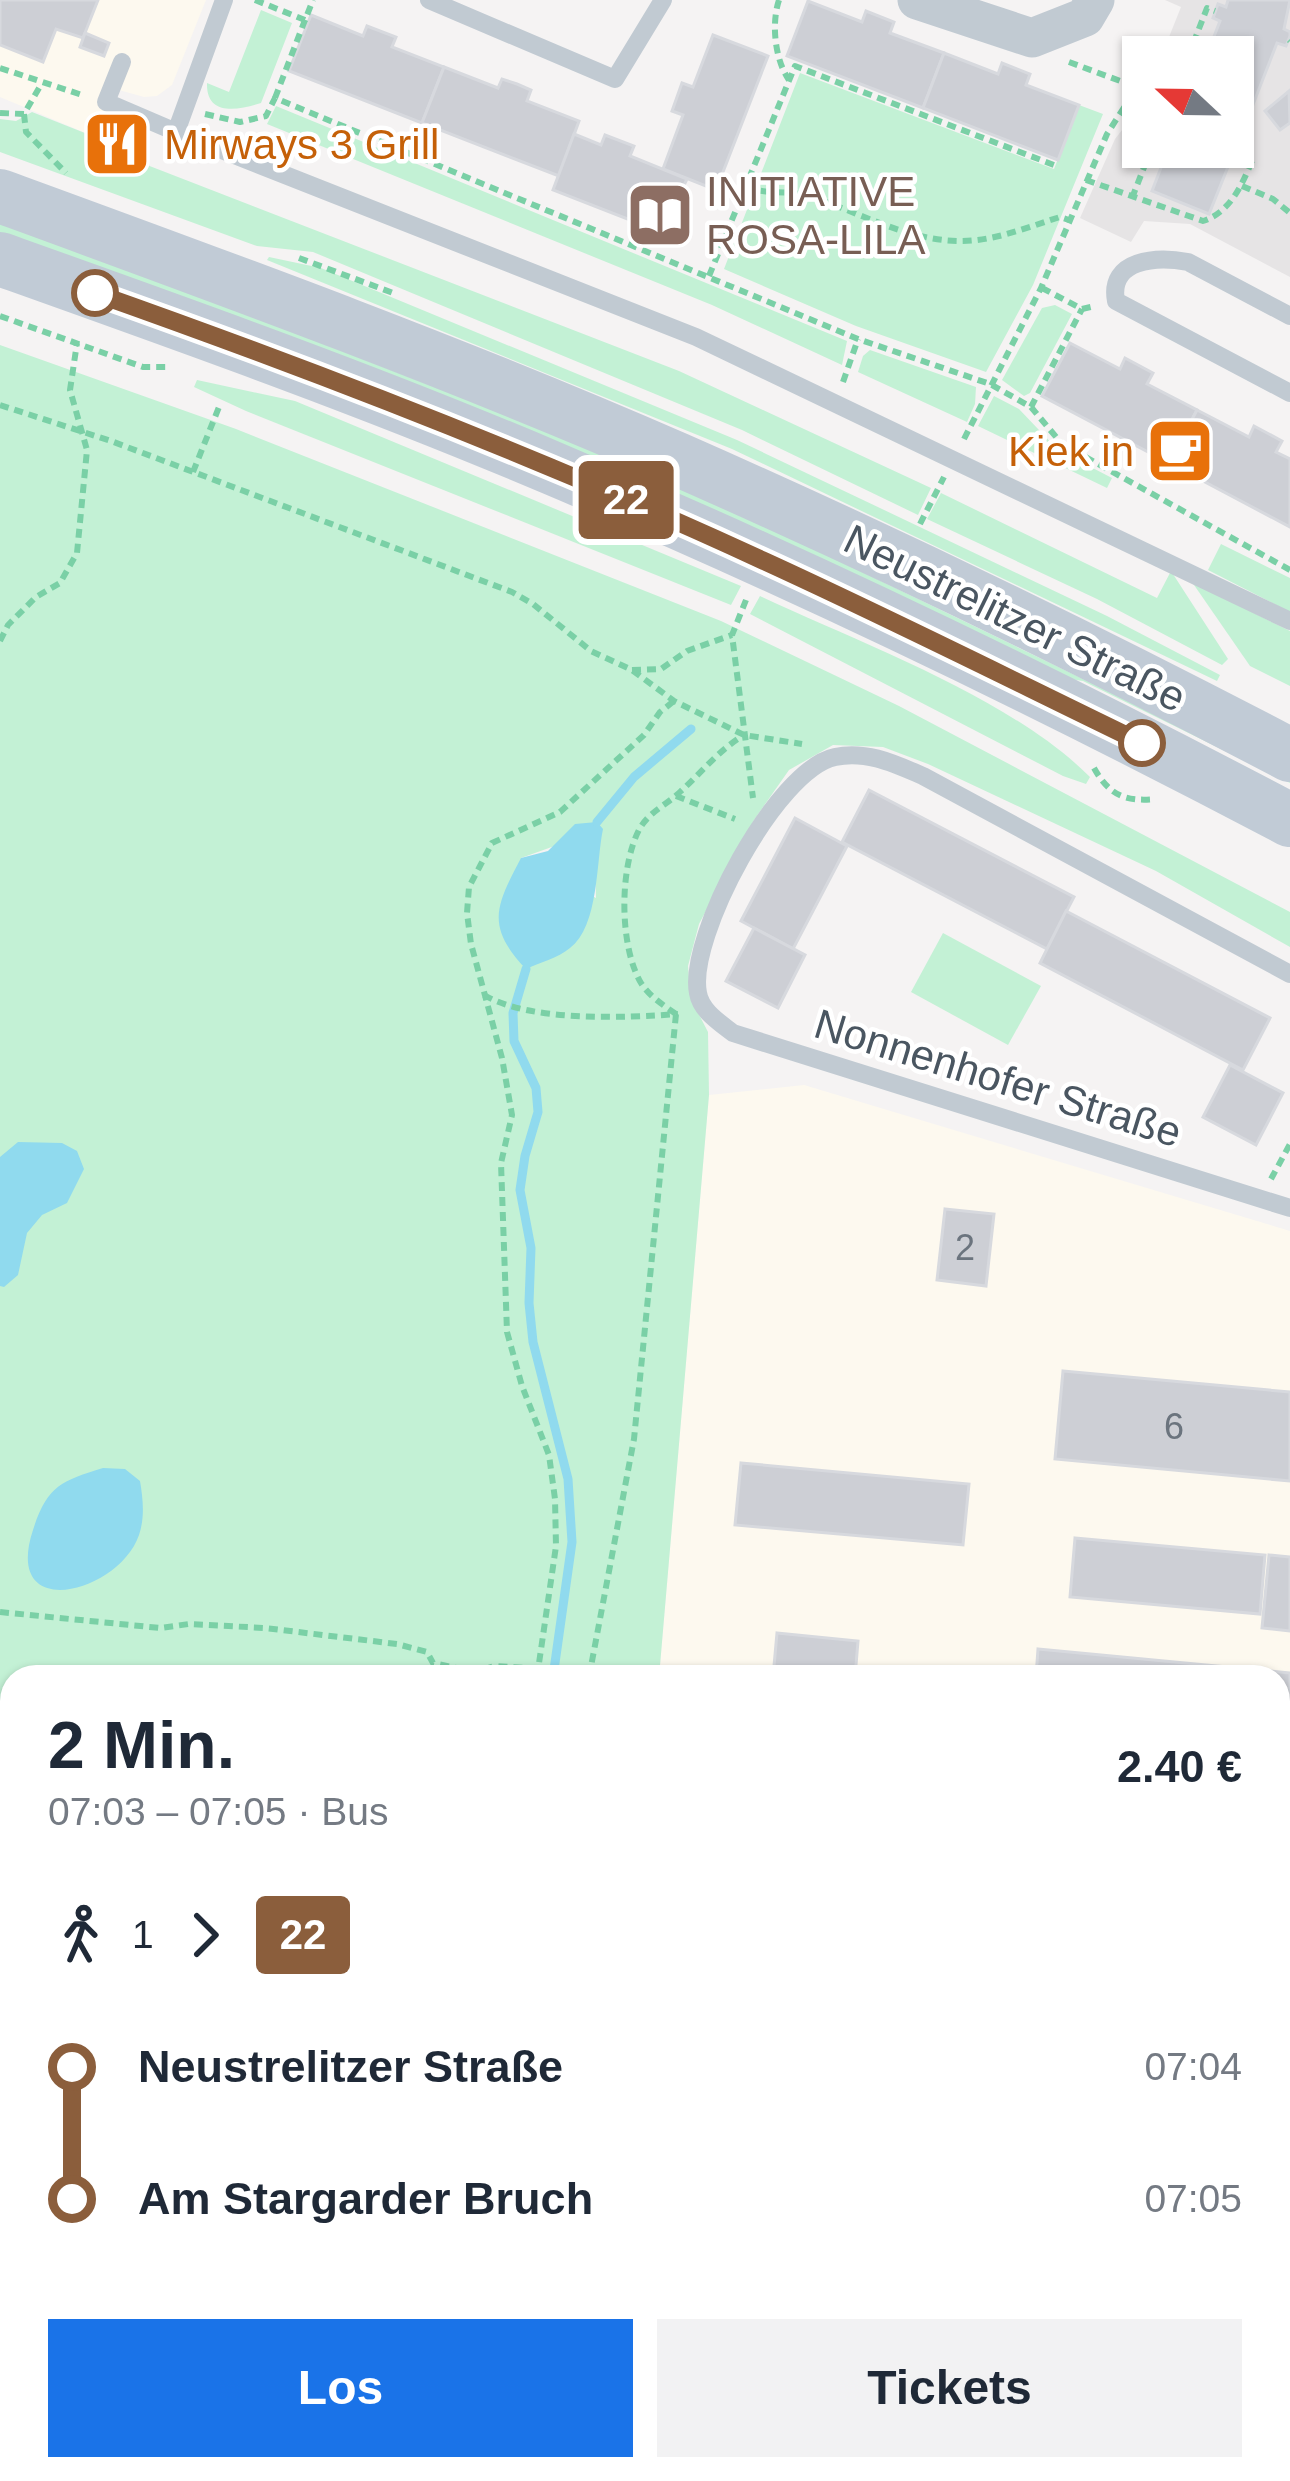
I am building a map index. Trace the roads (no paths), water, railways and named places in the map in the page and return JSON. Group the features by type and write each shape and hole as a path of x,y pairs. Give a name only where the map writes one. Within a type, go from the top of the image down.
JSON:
{"main road":[{"name":"Neustrelitzer Straße","path":"0,196 460,370 673,458 1102,660 1290,755"},
{"name":"Neustrelitzer Straße","path":"0,259 224,338 572,476 963,656 1290,820"}],"street":[{"path":"917,0 1032,38 1085,17 1095,0"}],"lane":[{"path":"180,124 224,0"},
{"path":"429,0 615,79 664,0"},
{"path":"122,62 106,102 180,124 696,337 1290,621"},
{"path":"1290,316 1188,262 1173,259 1133,263 1118,274 1114,286 1117,301 1290,393"},
{"name":"Nonnenhofer Straße","path":"1290,974 923,776 880,758 833,757 797,779 762,824 706,929 697,968 698,997 711,1016 733,1033 1290,1208"}],"water":[{"path":"597,822 603,829 586,925 565,952 526,969 500,928 501,903 512,875 521,858 548,851 575,824"},
{"path":"18,1142 62,1143 77,1151 84,1169 67,1203 42,1215 27,1233 18,1275 4,1287 0,1286 0,1157"},
{"path":"103,1468 125,1469 140,1481 139,1535 110,1572 88,1584 48,1588 34,1579 28,1560 38,1515 58,1487"}],"waterway":[{"path":"597,822 634,777 691,729"},
{"path":"526,969 513,1013 514,1041 536,1088 538,1112 520,1190 531,1248 529,1303 533,1342 568,1479 572,1542 555,1665"}],"place":[{"name":"Mirways 3 Grill","path":"117,144"},
{"name":"INITIATIVE ROSA-LILA","path":"660,215"},
{"name":"Kiek in","path":"1180,451"}]}
